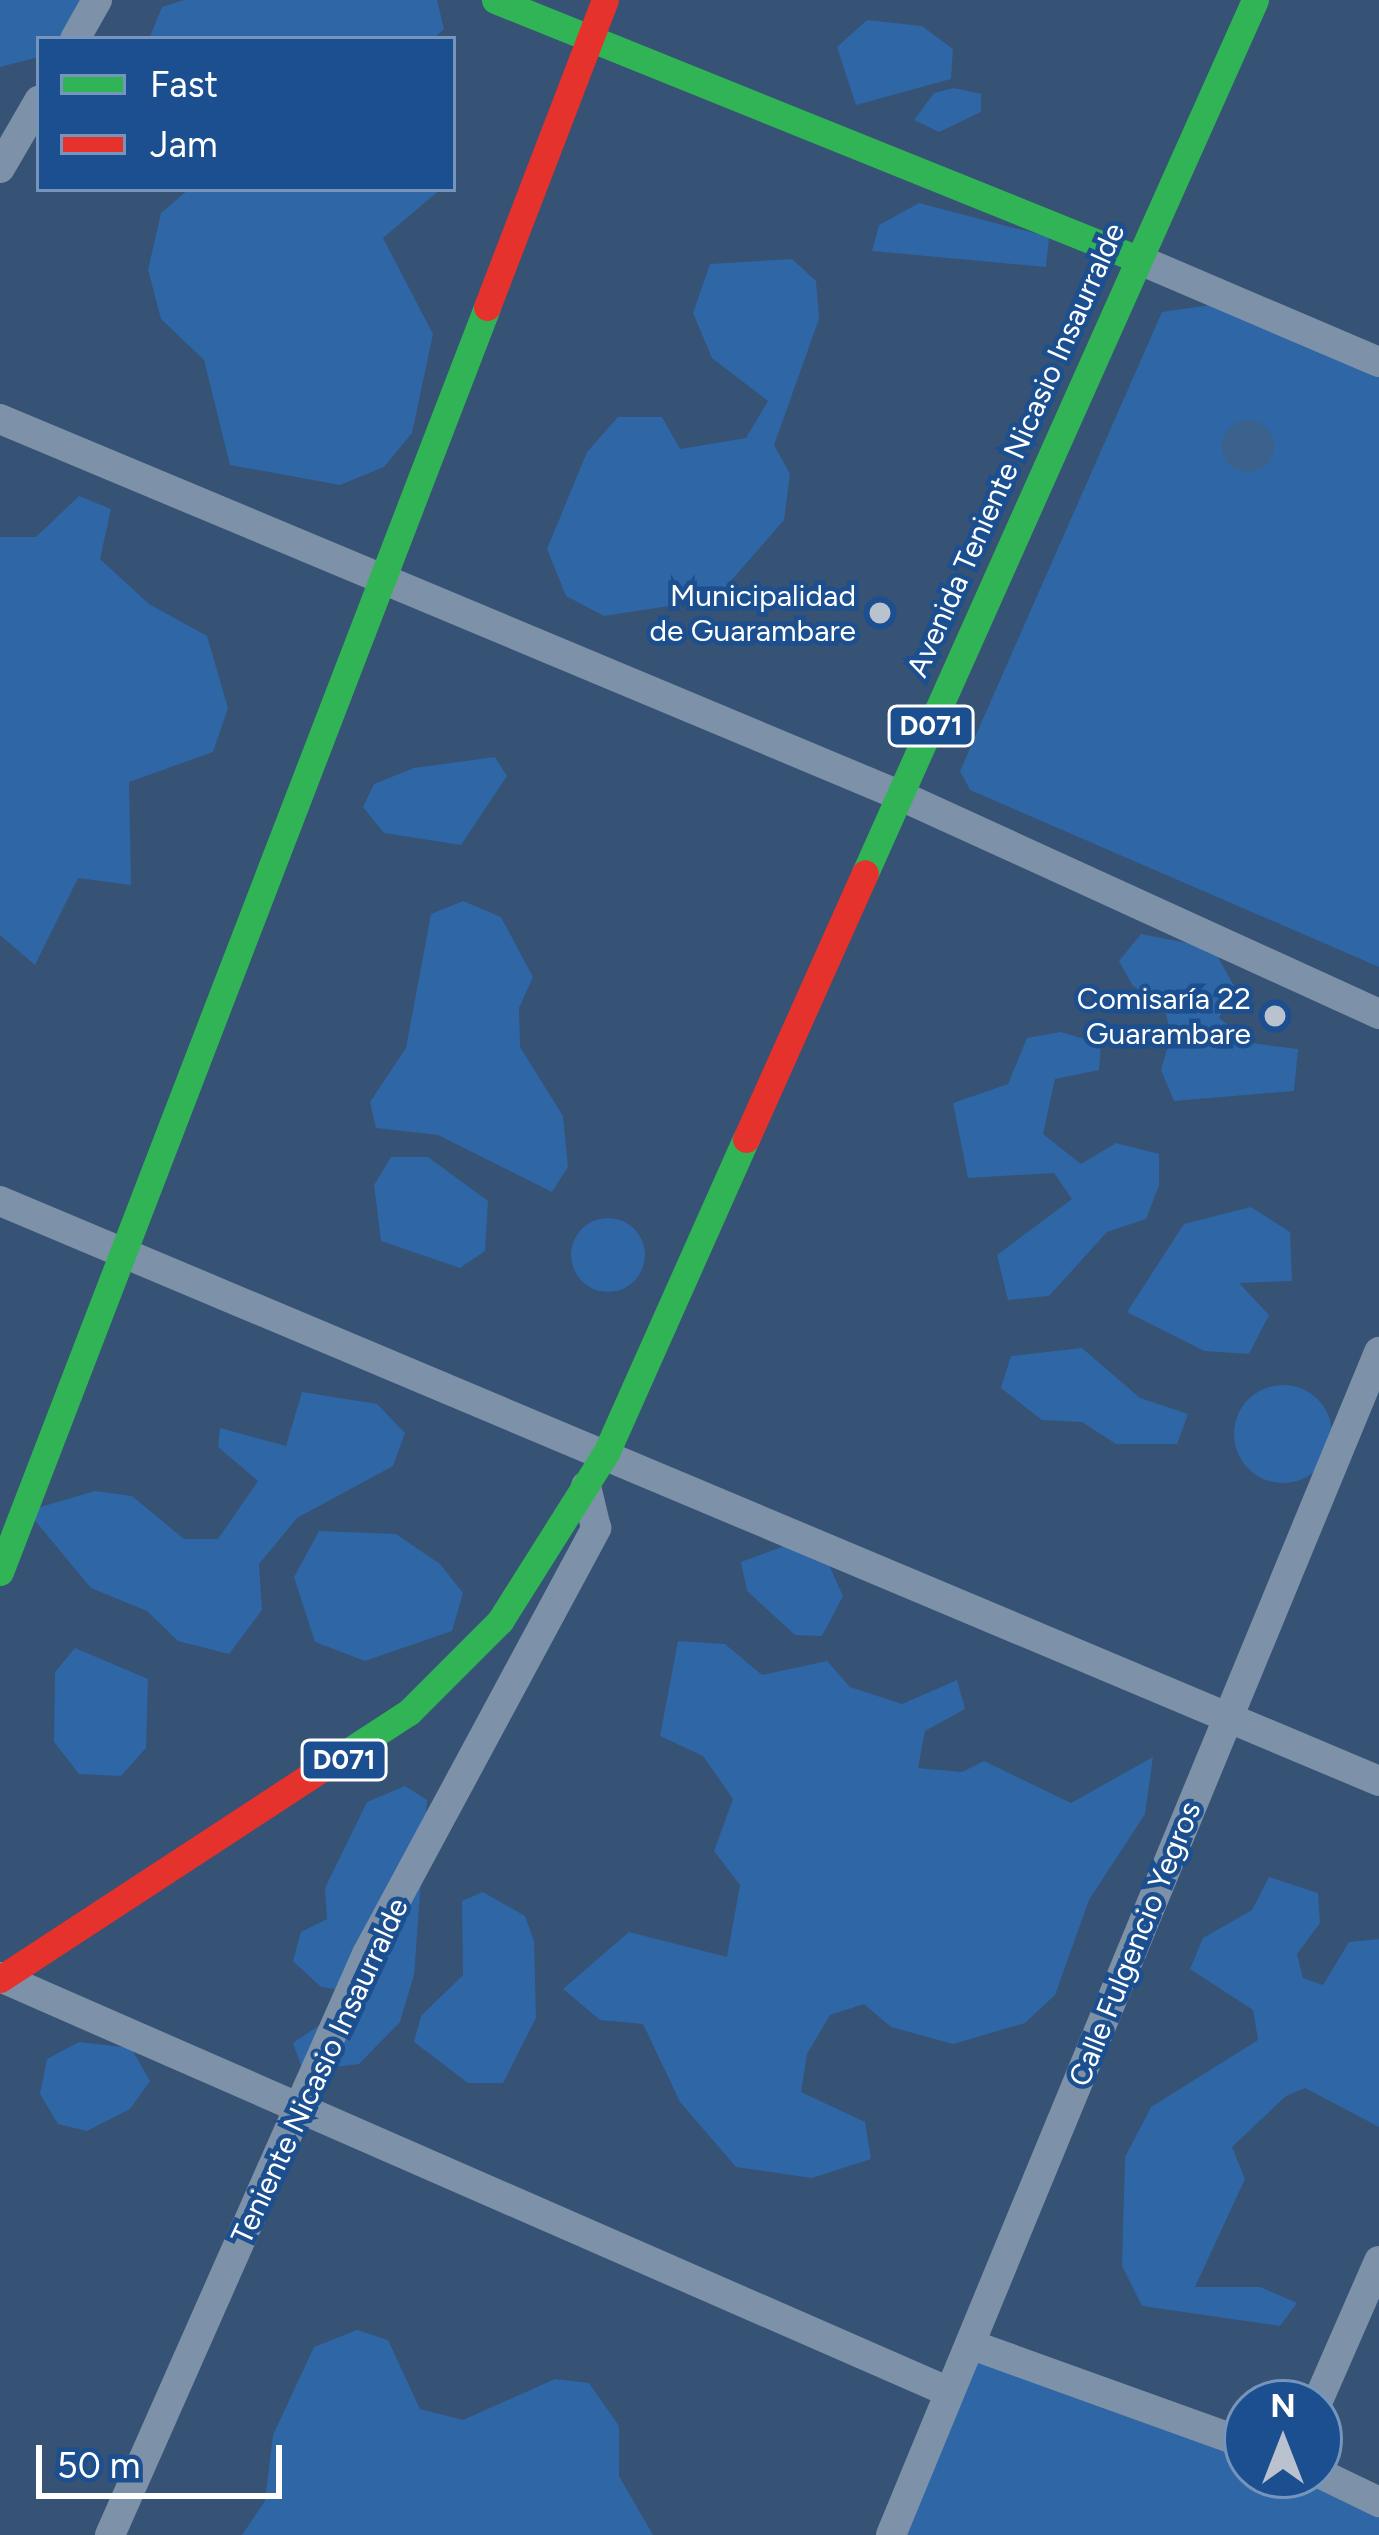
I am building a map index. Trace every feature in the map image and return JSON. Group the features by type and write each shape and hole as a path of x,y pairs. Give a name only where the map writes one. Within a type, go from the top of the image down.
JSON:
{"main road":[{"path":"495,0 1135,258"},
{"path":"0,1572 120,1252 388,578 605,0"},
{"name":"Avenida Teniente Nicasio Insaurralde","path":"606,1453 1135,258 1255,0"},
{"name":"D071","path":"0,1978 410,1712 500,1622 606,1453"}],"street":[{"path":"77,36 97,0"},
{"path":"0,168 36,106"},
{"path":"1135,258 1379,362"},
{"path":"0,419 899,795 1379,1014"},
{"path":"0,1202 606,1453 1226,1721 1379,1781"},
{"name":"Calle Fulgencio Yegros","path":"891,2535 1379,1352"},
{"name":"Teniente Nicasio Insaurralde","path":"110,2535 367,1954 596,1528 586,1486"},
{"path":"0,1978 300,2114 949,2392"},
{"path":"1327,2379 1379,2261"},
{"path":"972,2344 1223,2435"},
{"path":"1343,2485 1379,2502"}],"shaded area":[{"path":"0,0 94,0 71,36 36,36 36,58 0,67"},
{"path":"184,0 437,0 444,29 436,36 150,36 162,7"},
{"path":"867,20 922,26 953,49 951,79 856,105 837,47"},
{"path":"954,88 981,94 981,112 939,132 914,120 934,93"},
{"path":"186,192 437,192 383,238 433,334 412,433 384,467 340,485 230,465 204,360 161,319 148,270 161,213"},
{"path":"919,203 1049,237 1046,267 872,251 879,225"},
{"path":"792,259 816,281 819,319 774,445 790,474 784,520 715,599 604,616 566,596 547,549 587,452 618,417 662,417 680,449 746,438 768,401 712,358 693,313 710,264"},
{"path":"1232,302 1379,367 1379,967 970,790 960,771 1162,312"},
{"path":"1248,420 1266,428 1274,446 1266,464 1248,472 1230,464 1222,446 1230,428"},
{"path":"79,496 111,509 100,559 149,604 207,636 228,708 213,752 129,782 131,885 78,878 35,965 0,935 0,537 36,537"},
{"path":"495,757 507,776 461,845 384,833 363,807 374,784 414,768"},
{"path":"463,901 501,917 533,977 519,1008 520,1047 563,1116 568,1167 552,1192 438,1135 376,1128 370,1102 406,1048 431,914"},
{"path":"1141,934 1213,948 1234,986 1219,1018 1251,1043 1298,1049 1294,1091 1174,1101 1161,1070 1171,1035 1164,1005 1133,986 1119,961"},
{"path":"1061,1032 1101,1044 1099,1070 1055,1079 1043,1134 1081,1164 1116,1143 1159,1154 1159,1185 1146,1219 1107,1232 1049,1296 1008,1300 997,1255 1072,1199 1054,1173 968,1178 953,1103 1008,1084 1027,1038"},
{"path":"391,1157 428,1157 488,1201 485,1251 460,1268 381,1241 374,1185"},
{"path":"1251,1207 1290,1232 1292,1281 1239,1283 1269,1315 1249,1354 1204,1351 1127,1312 1184,1224"},
{"path":"608,1218 622,1220 634,1229 643,1241 643,1269 634,1281 622,1290 608,1292 594,1290 582,1281 573,1269 571,1255 573,1241 582,1229 594,1220"},
{"path":"1082,1348 1140,1398 1188,1414 1177,1444 1116,1444 1082,1422 1042,1420 1001,1388 1011,1356"},
{"path":"1283,1385 1302,1388 1318,1399 1329,1415 1329,1453 1318,1469 1302,1480 1283,1483 1264,1480 1248,1469 1237,1453 1234,1434 1237,1415 1248,1399 1264,1388"},
{"path":"302,1392 377,1404 405,1433 393,1466 297,1518 259,1564 262,1610 229,1654 178,1641 147,1611 91,1588 27,1511 95,1491 132,1496 184,1539 218,1539 258,1481 218,1447 220,1428 286,1446"},
{"path":"319,1531 396,1534 440,1564 463,1593 452,1631 365,1661 315,1642 294,1577"},
{"path":"787,1545 824,1554 843,1596 822,1636 795,1635 747,1591 741,1562"},
{"path":"678,1641 725,1644 762,1675 827,1661 850,1687 902,1704 957,1680 965,1709 925,1731 918,1768 962,1772 984,1761 1071,1803 1153,1757 1145,1814 1089,1900 1055,1995 1025,2023 953,2044 891,2027 864,2004 830,2015 807,2054 801,2092 865,2122 871,2159 812,2178 736,2167 680,2102 643,2024 600,2020 563,1989 629,1932 727,1957 740,1885 714,1851 733,1799 703,1756 660,1736"},
{"path":"75,1648 148,1679 146,1748 121,1776 79,1774 54,1742 55,1672"},
{"path":"405,1786 427,1800 414,1975 400,2022 359,2064 303,2071 293,2043 342,2010 350,1991 321,1987 293,1961 301,1932 327,1919 325,1888 367,1802"},
{"path":"1269,1877 1318,1893 1320,1923 1297,1954 1303,1978 1323,1985 1349,1942 1379,1939 1379,2127 1305,2088 1286,2096 1232,2147 1245,2179 1195,2287 1260,2287 1297,2303 1280,2326 1142,2306 1122,2266 1125,2157 1151,2107 1258,2040 1253,2010 1190,1969 1203,1938 1252,1910"},
{"path":"483,1892 525,1916 534,1941 536,2018 503,2083 468,2083 414,2042 421,2016 463,1975 462,1901"},
{"path":"79,2042 131,2048 150,2081 130,2109 87,2131 58,2124 40,2094 47,2059"},
{"path":"357,2330 388,2340 420,2409 463,2420 555,2379 589,2383 619,2426 619,2476 653,2535 242,2535 265,2501 273,2435 314,2347"},
{"path":"983,2349 1223,2435 1223,2499 1343,2499 1343,2486 1379,2502 1379,2535 903,2535"}],"traffic: fast":[{"path":"495,0 1135,258"},
{"path":"865,873 1255,0"},
{"path":"0,1572 487,307"},
{"path":"323,1768 409,1712 500,1621 606,1453 746,1139"}],"traffic: jam":[{"path":"487,307 605,0"},
{"path":"746,1139 865,873"},
{"path":"0,1979 323,1768"}],"place":[{"name":"Municipalidad de Guarambare","path":"880,613"},
{"name":"Comisaría 22 Guarambare","path":"1275,1016"}]}
